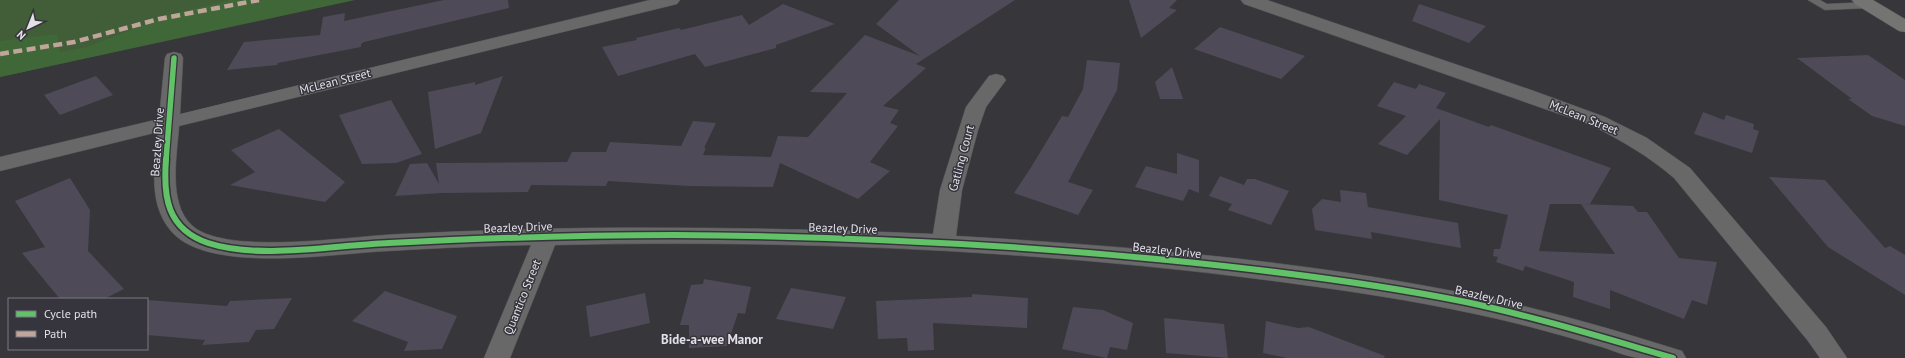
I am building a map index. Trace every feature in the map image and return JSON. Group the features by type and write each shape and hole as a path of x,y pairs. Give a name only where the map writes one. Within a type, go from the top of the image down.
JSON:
{"main road":[{"path":"1865,2 1905,27"}],"street":[{"name":"McLean Street","path":"0,164 671,0"},
{"name":"McLean Street","path":"1250,0 1527,95 1598,121 1640,142 1660,155 1682,173 1704,197 1817,334 1834,358"},
{"name":"Beazley Drive","path":"174,58 170,122 164,180 168,204 177,223 187,234 207,243 228,248 290,250 428,241 546,237 773,237 943,243 1124,256 1307,276 1387,288 1470,303 1567,326 1673,358"},
{"name":"Gatling Court","path":"943,243 952,190 968,130 976,107 996,80"},
{"name":"Quantico Street","path":"498,358 546,237"}],"lane":[{"path":"1812,0 1825,7 1865,2"}],"green space":[{"path":"0,0 350,0 0,77"},
{"path":"231,0 355,0 0,77 0,41 57,34 60,52 87,47 172,14"}],"building":[{"path":"444,0 508,0 509,8 364,42 361,44 361,47 278,63 277,65 227,70 244,42 320,35 323,17 345,13 344,21"},
{"path":"899,0 1015,0 916,64 926,68 883,106 899,110 890,123 898,126 870,162 890,171 858,199 780,163 773,187 689,186 608,181 606,186 531,185 528,192 442,193 395,196 410,164 427,163 439,184 436,163 567,162 572,152 606,152 610,142 681,146 693,121 716,123 704,148 706,148 703,155 771,157 778,136 808,137 847,93 810,92 865,35 920,56 876,24"},
{"path":"1129,0 1177,0 1169,8 1177,10 1141,38"},
{"path":"783,4 835,24 776,45 776,48 705,67 695,54 618,76 602,47 637,40 636,38 679,28 681,30 742,15 749,25"},
{"path":"1419,4 1486,26 1469,43 1412,21"},
{"path":"1220,27 1305,56 1281,79 1194,49"},
{"path":"1868,55 1905,80 1905,126 1872,116 1848,99 1852,99 1797,58"},
{"path":"1087,60 1120,63 1117,90 1068,182 1093,190 1078,215 1014,193 1062,116 1068,117 1083,89"},
{"path":"1172,67 1183,99 1160,99 1155,82"},
{"path":"96,76 113,95 60,115 44,95"},
{"path":"503,76 481,133 435,149 428,92 475,82 475,85"},
{"path":"1394,82 1416,89 1419,84 1446,93 1436,108 1489,127 1491,125 1611,168 1590,204 1581,204 1633,206 1638,212 1647,212 1679,258 1717,262 1707,305 1692,300 1684,319 1610,290 1610,309 1573,297 1574,282 1525,266 1523,271 1496,262 1498,257 1493,256 1494,249 1500,249 1508,215 1439,200 1440,119 1407,155 1378,144 1406,116 1377,106","holes":["1550,204 1581,204 1615,254 1539,251"]},
{"path":"391,100 422,154 396,163 362,164 339,115"},
{"path":"1703,112 1724,120 1726,115 1754,124 1753,129 1759,131 1752,153 1694,134"},
{"path":"279,129 345,182 325,202 230,185 255,172 231,150"},
{"path":"1177,153 1199,160 1199,193 1189,189 1183,201 1135,187 1146,166 1177,174"},
{"path":"1220,176 1244,185 1247,179 1255,179 1289,191 1271,225 1228,210 1232,204 1209,196"},
{"path":"1769,177 1825,180 1885,248 1890,246 1905,255 1905,295 1828,247"},
{"path":"70,178 90,210 88,251 124,289 106,298 59,298 22,253 45,247 15,201"},
{"path":"1340,190 1366,193 1368,207 1458,223 1461,248 1371,232 1372,239 1315,230 1312,209 1322,199 1341,202"},
{"path":"704,279 751,287 745,314 738,313 727,346 689,348 689,325 680,325 691,285 703,284"},
{"path":"791,288 846,297 833,329 776,319"},
{"path":"385,291 457,316 442,349 404,351 408,342 352,321"},
{"path":"645,293 650,323 590,337 586,306"},
{"path":"972,294 1028,298 1027,328 933,323 934,350 908,351 907,338 878,339 876,301 972,297"},
{"path":"292,298 274,329 256,330 249,342 202,345 205,340 148,335 148,300 227,306 230,301"},
{"path":"1073,307 1103,310 1133,323 1127,350 1110,347 1107,358 1062,349"},
{"path":"1164,318 1224,324 1228,358 1166,353"},
{"path":"1266,321 1298,328 1309,327 1385,356 1384,358 1287,358 1263,353"}],"marked path":[{"path":"0,54 74,42 159,19 259,0"}],"cycle path":[{"path":"174,58 165,169 167,200 171,213 179,225 190,235 207,243 251,250 275,250 382,243 500,238 673,235 760,236 934,242 1107,254 1297,275 1435,296 1520,315 1673,358"}],"district":[{"name":"Bide-a-wee Manor","path":"712,339"}]}
